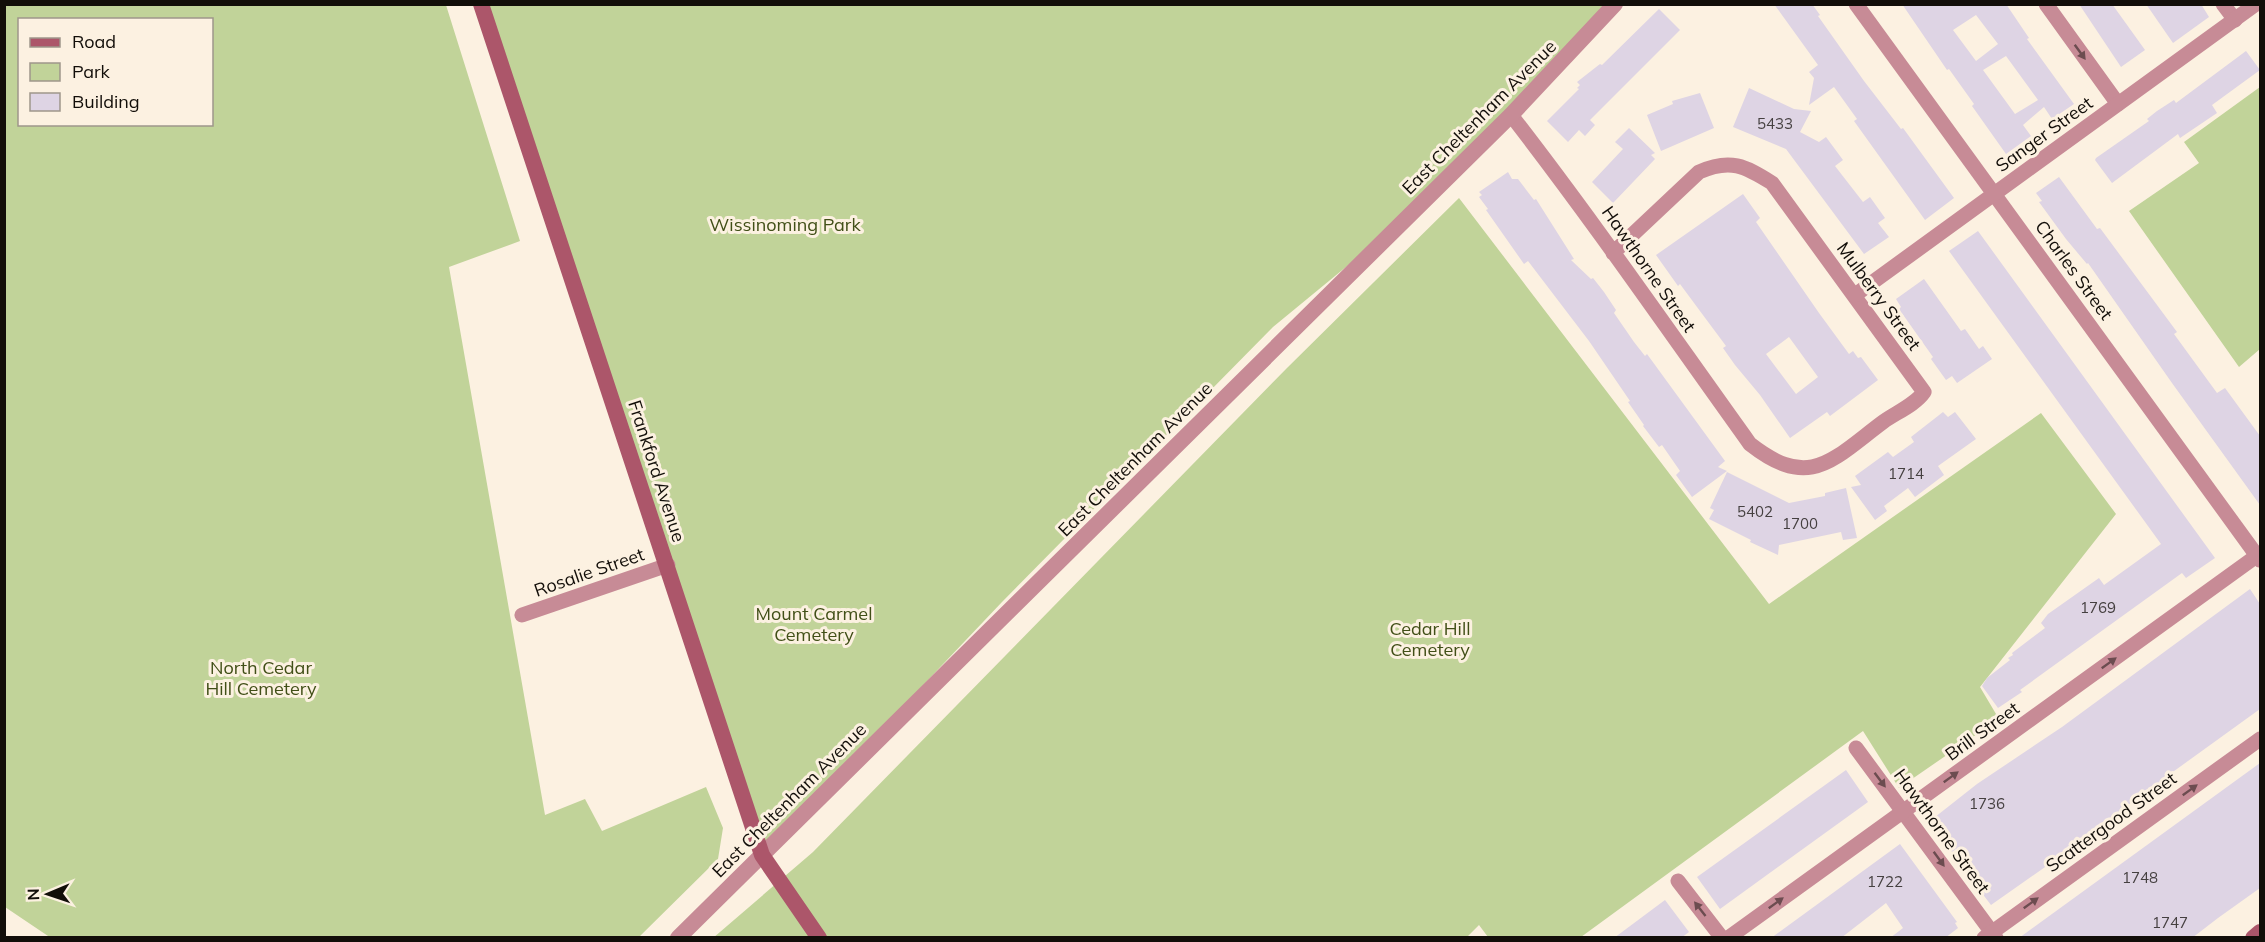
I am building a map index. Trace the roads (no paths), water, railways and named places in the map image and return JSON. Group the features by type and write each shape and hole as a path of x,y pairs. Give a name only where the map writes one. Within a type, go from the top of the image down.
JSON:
{"main road":[{"name":"Frankford Avenue","path":"481,4 762,855 819,938"},
{"path":"2253,938 2260,932"}],"street":[{"name":"East Cheltenham Avenue","path":"678,938 1512,115 1615,4"},
{"name":"Charles Street","path":"1856,4 2259,557"},
{"path":"2046,4 2118,104"},
{"path":"2223,4 2235,20"},
{"name":"Sanger Street","path":"1855,296 2256,4"},
{"name":"Hawthorne Street","path":"1512,115 1560,177 1752,446 1786,467 1809,468 1829,462 1891,416"},
{"name":"Mulberry Street","path":"1613,253 1699,172 1728,163 1740,166 1772,183 1924,392 1891,416"},
{"name":"Brill Street","path":"1728,938 2259,557"},
{"name":"Rosalie Street","path":"522,615 668,565"},
{"name":"Scattergood Street","path":"1991,936 2260,739"},
{"name":"Hawthorne Street","path":"1856,748 1991,936"},
{"path":"1678,881 1722,938"}],"park label":[{"name":"Wissinoming Park","path":"785,224"},
{"name":"Mount Carmel Cemetery","path":"814,623"},
{"name":"Cedar Hill Cemetery","path":"1430,638"},
{"name":"North Cedar Hill Cemetery","path":"261,677"}]}
